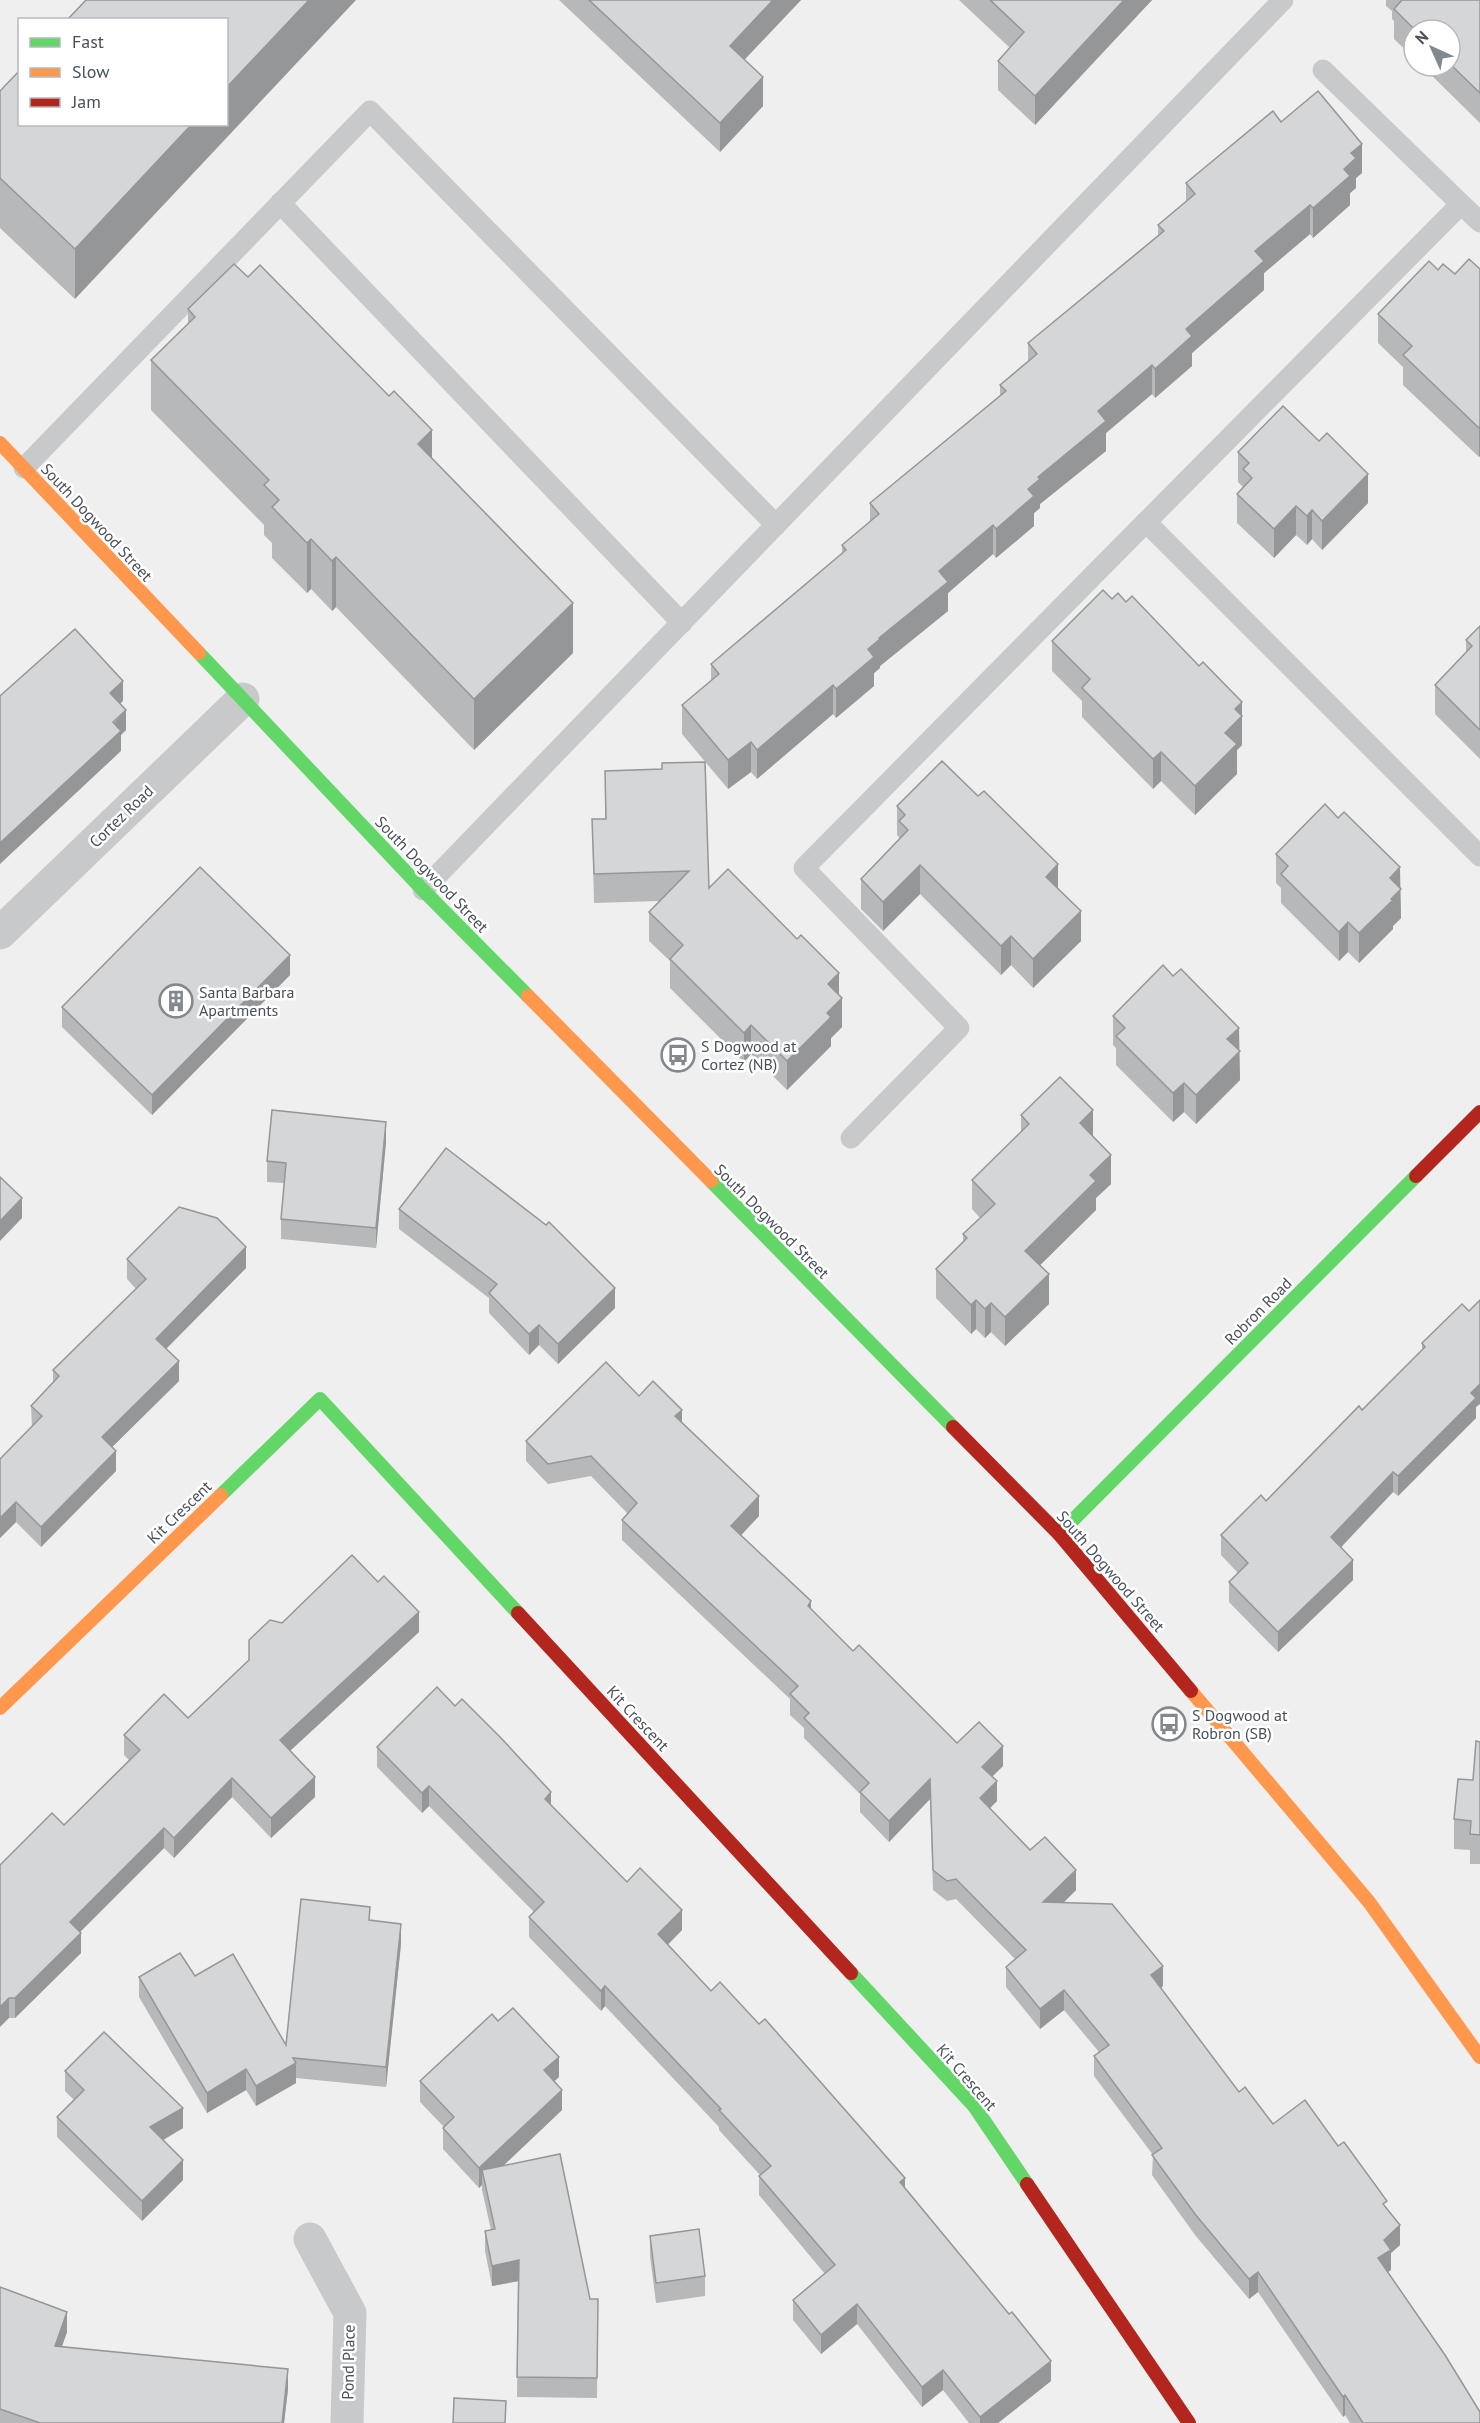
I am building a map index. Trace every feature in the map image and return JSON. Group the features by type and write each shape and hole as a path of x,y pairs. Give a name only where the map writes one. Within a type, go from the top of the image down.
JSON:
{"street":[{"name":"South Dogwood Street","path":"0,443 423,890 1059,1534 1369,1902 1480,2057"},
{"name":"Cortez Road","path":"0,933 243,699"},
{"name":"Robron Road","path":"1059,1534 1480,1112"},
{"name":"Kit Crescent","path":"0,1708 320,1399 974,2106 1189,2423"},
{"name":"Pond Place","path":"310,2240 350,2313 347,2423"}],"lane":[{"path":"423,890 1283,0"},
{"path":"1323,70 1480,222"},
{"path":"24,468 370,111 776,525"},
{"path":"280,203 682,623"},
{"path":"851,1138 959,1028 804,868 1461,204"},
{"path":"1146,522 1480,856"}],"building":[{"path":"86,0 309,0 228,86 228,18 69,18"},
{"path":"589,0 773,0 730,46 763,77 720,123"},
{"path":"990,0 1124,0 1035,96 998,61 1024,32"},
{"path":"1402,0 1480,0 1480,93 1462,76 1462,18 1403,18 1394,9"},
{"path":"18,72 18,126 190,126 75,249 0,178 0,91"},
{"path":"1318,91 1362,144 1351,153 1356,158 1344,169 1350,176 1313,208 1310,205 1255,251 1264,261 1186,329 1192,336 1155,369 1152,365 1098,411 1106,421 1038,477 1040,479 1028,489 1034,496 996,529 993,525 939,571 948,582 868,649 874,657 836,689 833,685 757,750 751,742 728,760 682,705 719,674 711,664 846,550 842,545 879,514 870,503 1006,391 1000,385 1037,354 1028,343 1164,231 1158,225 1195,194 1186,183 1273,111 1281,122"},
{"path":"1469,259 1480,269 1479,428 1403,355 1412,346 1378,314 1429,261 1438,270 1443,264 1455,274"},
{"path":"234,264 248,277 260,265 389,396 394,391 432,430 418,444 573,603 474,699 336,557 332,561 311,539 307,543 272,507 279,500 264,485 269,480 151,360 195,317 188,309"},
{"path":"1283,406 1319,441 1327,433 1368,474 1322,521 1312,510 1307,516 1296,506 1274,529 1237,494 1252,478 1243,469 1249,463 1238,452"},
{"path":"1103,590 1112,599 1118,593 1126,602 1132,596 1199,666 1203,662 1242,702 1235,709 1242,716 1225,733 1237,744 1195,786 1161,752 1153,759 1082,688 1090,679 1052,641"},
{"path":"1480,626 1480,730 1435,685 1472,646 1466,640"},
{"path":"75,629 123,681 110,693 126,710 113,722 121,731 0,843 0,696"},
{"path":"942,761 978,796 984,791 1058,864 1046,877 1081,911 1033,959 1011,936 1001,946 920,865 883,902 861,879 908,830 899,821 905,815 897,806"},
{"path":"705,762 709,888 728,869 797,939 801,935 839,973 828,984 842,998 827,1013 831,1017 787,1061 751,1025 744,1033 670,959 683,945 649,912 689,871 594,874 592,819 606,819 605,771 662,769 662,763"},
{"path":"1325,804 1338,818 1344,812 1400,867 1390,878 1401,889 1391,899 1393,900 1359,933 1348,922 1339,932 1281,874 1288,866 1276,854"},
{"name":"Santa Barbara Apartments","path":"200,867 290,955 152,1095 62,1007"},
{"path":"1163,965 1173,976 1181,969 1239,1028 1227,1039 1240,1051 1196,1095 1184,1083 1173,1093 1116,1036 1125,1028 1113,1016"},
{"path":"1060,1077 1093,1110 1080,1123 1111,1155 1090,1175 1096,1181 1025,1251 1049,1274 1005,1317 991,1303 985,1309 976,1300 971,1305 936,1269 967,1238 963,1234 995,1204 972,1180 1029,1124 1021,1115"},
{"path":"272,1110 386,1122 376,1228 281,1219 286,1163 267,1161"},
{"path":"446,1148 546,1225 549,1222 615,1288 558,1344 539,1325 529,1334 489,1293 497,1284 399,1209"},
{"path":"0,1177 22,1198 0,1221"},
{"path":"179,1207 217,1218 246,1247 156,1339 179,1361 102,1437 116,1451 41,1527 16,1502 0,1518 0,1459 42,1416 31,1406 59,1376 53,1370 146,1279 127,1259"},
{"path":"1480,1300 1480,1384 1471,1393 1476,1398 1398,1476 1393,1472 1331,1537 1353,1560 1278,1632 1229,1582 1248,1563 1221,1535 1261,1495 1266,1501 1359,1406 1362,1410 1425,1347 1422,1343 1462,1304 1469,1311"},
{"path":"606,1362 639,1396 653,1381 682,1410 675,1416 759,1496 731,1526 811,1601 808,1606 853,1651 859,1645 957,1743 979,1722 1003,1746 982,1767 997,1781 980,1798 1030,1850 1045,1837 1076,1870 1043,1902 1112,1904 1163,1966 1151,1975 1239,2092 1245,2087 1273,2124 1305,2100 1338,2146 1344,2142 1387,2201 1383,2204 1400,2225 1384,2240 1391,2250 1378,2258 1445,2355 1480,2412 1480,2423 1363,2423 1258,2272 1249,2279 1195,2214 1152,2155 1162,2148 1094,2056 1109,2045 1064,1990 1040,2009 1006,1967 1026,1950 956,1879 947,1881 933,1870 930,1779 889,1821 860,1792 869,1783 804,1718 809,1713 790,1694 798,1686 622,1520 637,1503 591,1456 548,1464 526,1441"},
{"path":"352,1555 378,1582 384,1576 419,1612 280,1740 315,1777 271,1818 232,1778 174,1838 164,1828 70,1922 81,1933 15,1998 9,1998 0,2007 0,1865 52,1813 64,1825 140,1750 124,1735 164,1694 188,1718 249,1660 249,1640 270,1620 282,1623"},
{"path":"437,1687 455,1706 462,1699 501,1738 551,1792 545,1799 627,1882 640,1868 682,1910 658,1934 711,1991 720,1982 759,2024 765,2019 905,2178 900,2182 1051,2361 980,2417 943,2370 922,2387 857,2304 821,2335 793,2300 835,2265 759,2176 771,2166 719,2110 721,2109 605,1986 601,1991 529,1917 544,1902 429,1786 422,1793 377,1747"},
{"path":"1476,1741 1480,1742 1480,1835 1470,1834 1471,1821 1454,1819 1458,1779 1473,1780"},
{"path":"301,1899 370,1907 369,1920 401,1924 386,2067 293,2058 296,2063 256,2086 246,2069 207,2093 139,1977 180,1953 195,1976 233,1954 286,2045"},
{"path":"513,2008 559,2057 544,2070 562,2090 479,2168 443,2128 454,2117 420,2081 492,2014 498,2021"},
{"path":"104,2032 183,2108 150,2127 183,2160 142,2201 57,2117 84,2090 65,2071"},
{"path":"560,2154 590,2299 598,2299 597,2378 517,2377 519,2260 492,2266 485,2231 495,2229 482,2170"},
{"path":"699,2229 705,2276 656,2283 650,2236"},
{"path":"0,2287 67,2312 55,2346 288,2369 282,2423 40,2423 0,2409"},
{"path":"454,2398 506,2401 505,2423 453,2423"}],"traffic: fast":[{"path":"199,653 423,890 528,996"},
{"path":"1059,1534 1416,1176"},
{"path":"711,1181 953,1427"},
{"path":"221,1495 320,1399 518,1613"},
{"path":"851,1973 974,2106 1027,2184"}],"traffic: slow":[{"path":"0,443 199,653"},
{"path":"528,996 711,1181"},
{"path":"0,1708 221,1495"},
{"path":"1191,1691 1369,1902 1480,2057"}],"traffic: jam":[{"path":"1416,1176 1480,1112"},
{"path":"953,1427 1059,1534 1191,1691"},
{"path":"518,1613 851,1973"},
{"path":"1027,2184 1189,2423"}],"place":[{"name":"Santa Barbara Apartments","path":"176,1001"},
{"name":"S Dogwood at Cortez (NB)","path":"678,1055"},
{"name":"S Dogwood at Robron (SB)","path":"1169,1724"}]}
